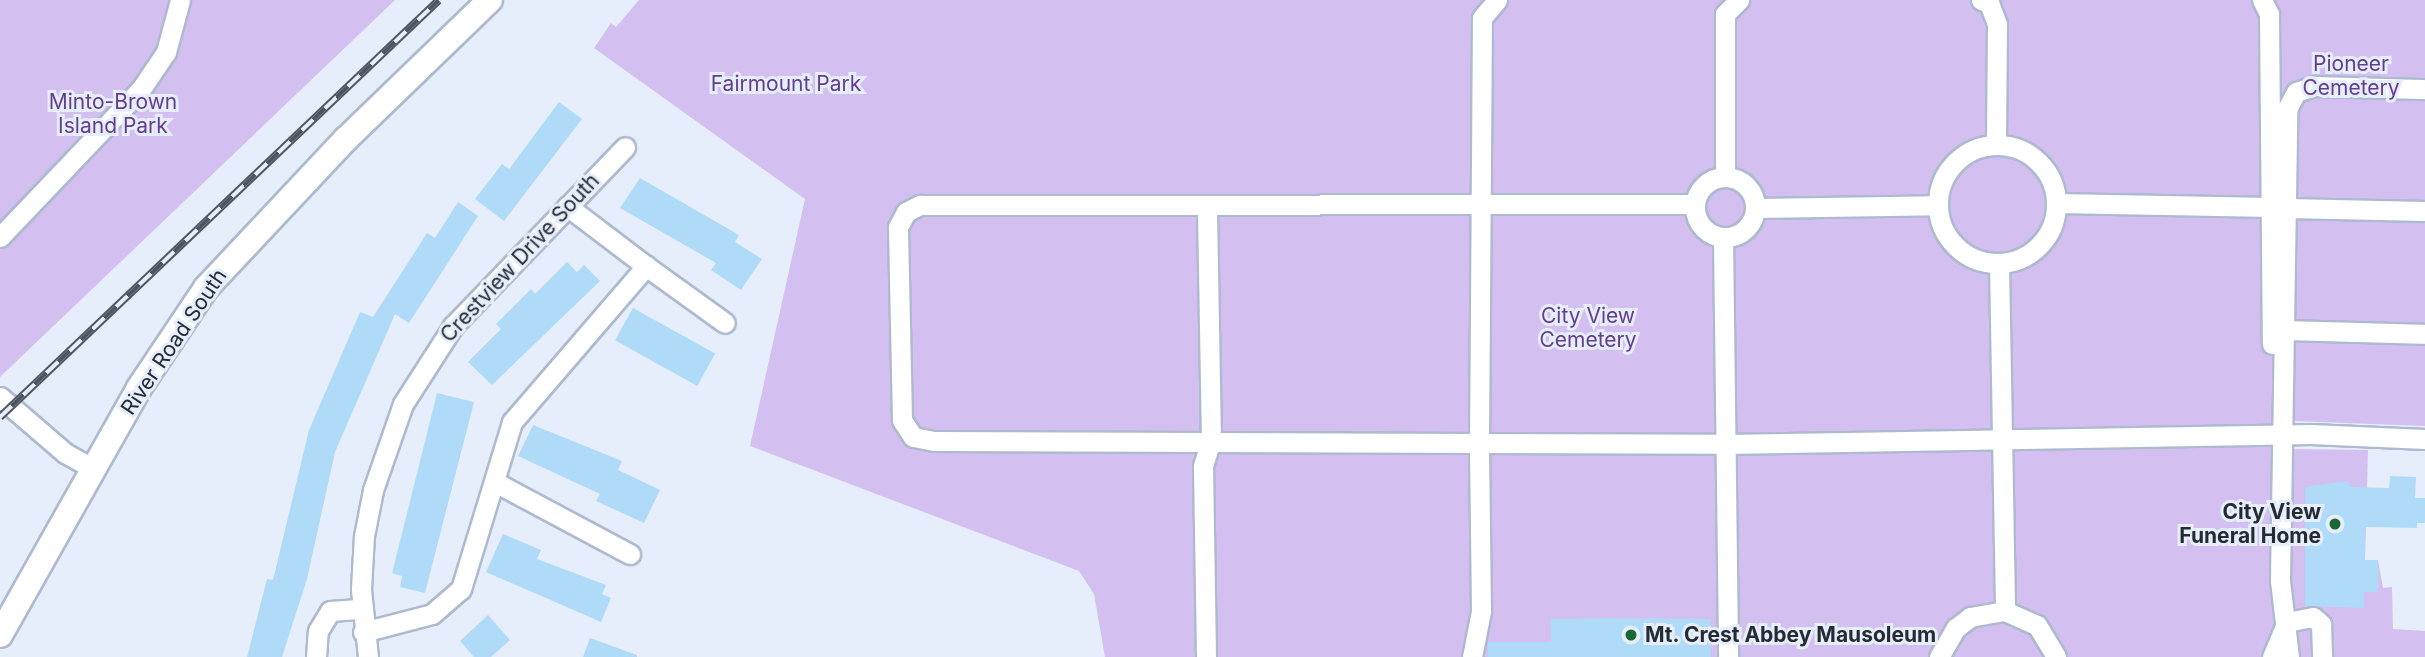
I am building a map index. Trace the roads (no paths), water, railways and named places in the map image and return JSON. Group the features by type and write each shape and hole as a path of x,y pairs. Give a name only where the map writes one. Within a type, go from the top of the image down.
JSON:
{"main road":[{"name":"River Road South","path":"0,635 139,388 206,288 318,168 490,0"}],"street":[{"path":"0,237 141,89 166,52 180,0"},
{"path":"1472,657 1481,611 1478,205 1483,196 1482,18 1497,0"},
{"path":"2263,0 2269,14 2285,330 2279,438 2280,580 2289,657"},
{"path":"1994,4 1996,145"},
{"path":"1725,5 1725,177"},
{"path":"2279,438 2273,420 2278,207 2287,109 2296,92 2315,86 2425,89"},
{"path":"1996,145 2014,147 2045,168 2056,202 2046,237 2017,260 1999,263 1964,253 1942,224 1938,205 1941,187 1961,157 1996,145"},
{"name":"Crestview Drive South","path":"368,657 362,609 364,536 373,489 403,404 453,326 625,147"},
{"path":"1725,177 1750,189 1756,208 1742,232 1723,237 1700,222 1695,204 1704,185 1725,177"},
{"path":"2056,202 2425,211"},
{"path":"1695,204 920,205 906,212 898,227 902,420 912,437 934,440 1725,444 2279,438 2311,435 2425,439"},
{"path":"1756,208 1938,205"},
{"path":"567,206 725,323"},
{"path":"1206,657 1203,466 1211,440 1207,206"},
{"path":"1723,237 1727,657"},
{"path":"1999,263 2005,611"},
{"path":"363,632 432,614 450,603 468,573 519,412 646,266"},
{"path":"2285,330 2425,334"},
{"path":"0,397 65,453 94,469"},
{"path":"495,482 630,554"},
{"path":"316,657 318,631 330,611 362,609"},
{"path":"1939,657 1956,628 1970,617 2005,611 2037,625 2056,657"},
{"path":"2287,622 2318,620 2322,657"},
{"path":"2272,657 2287,622"}],"railway":[{"path":"0,417 439,0"}],"place":[{"name":"City View Funeral Home","path":"2335,524"},
{"name":"Mt. Crest Abbey Mausoleum","path":"1631,635"}],"park label":[{"name":"Pioneer Cemetery","path":"2351,76"},
{"name":"Fairmount Park","path":"786,84"},
{"name":"Minto-Brown Island Park","path":"113,114"},
{"name":"City View Cemetery","path":"1588,328"}]}
